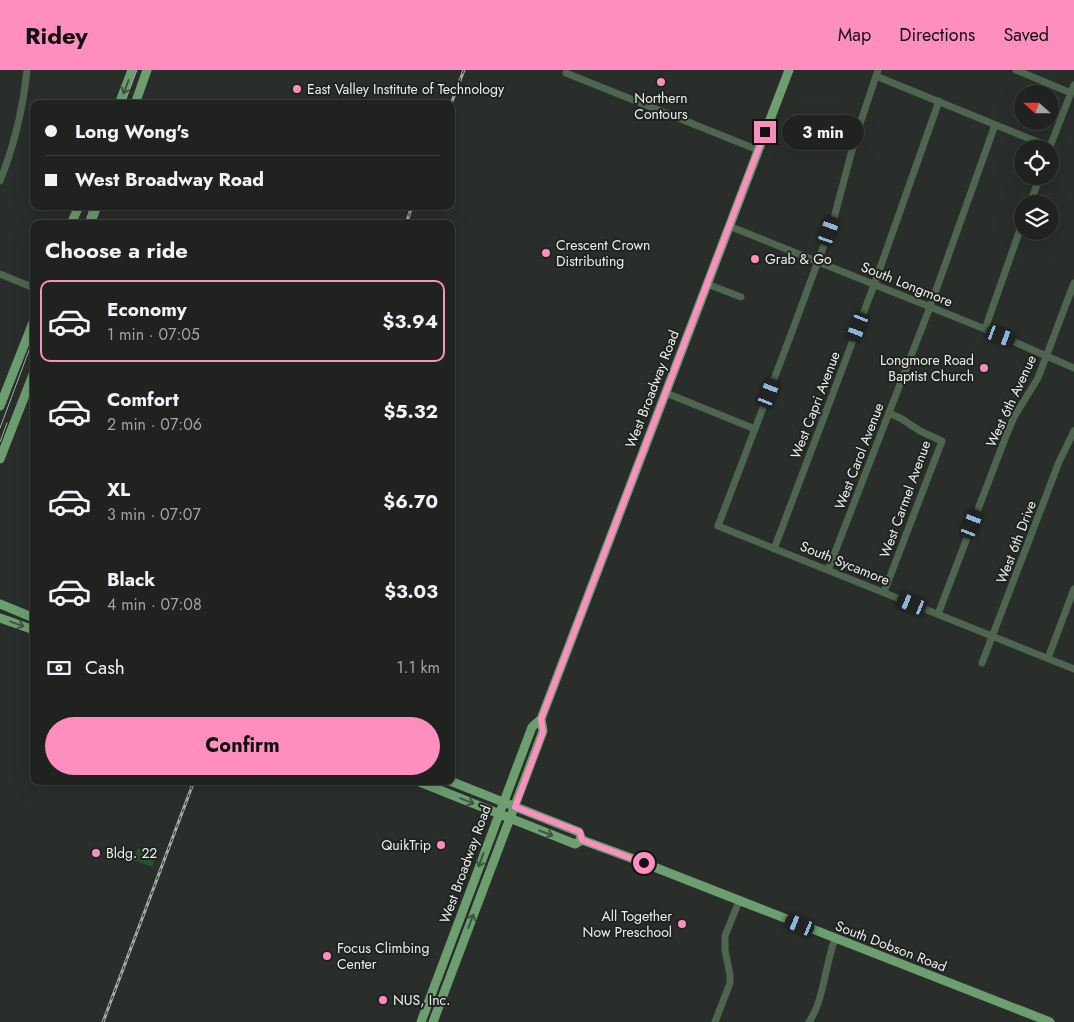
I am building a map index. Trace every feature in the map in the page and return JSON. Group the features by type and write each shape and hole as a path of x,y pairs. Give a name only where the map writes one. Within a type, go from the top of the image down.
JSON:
{"main road":[{"path":"121,100 132,70"},
{"path":"136,100 147,70"},
{"name":"West Broadway Road","path":"433,1022 543,732 541,719 789,70"},
{"path":"0,406 30,330"},
{"path":"0,459 30,382"},
{"path":"0,604 30,616"},
{"path":"0,618 30,629"},
{"name":"West Broadway Road","path":"421,1022 532,726 541,719"},
{"name":"South Dobson Road","path":"455,783 580,832 582,840"},
{"name":"South Dobson Road","path":"426,785 575,844 582,840"},
{"name":"South Dobson Road","path":"582,840 1050,1022"}],"street":[{"path":"0,181 14,144 20,120 27,70"},
{"path":"1016,70 1071,93"},
{"path":"566,73 758,150"},
{"path":"666,392 755,429 834,218 855,139 877,73 1031,140"},
{"path":"1053,140 1074,84"},
{"name":"West Capri Avenue","path":"774,549 874,285 939,101"},
{"name":"West Carol Avenue","path":"828,570 930,307 995,125"},
{"name":"South Longmore","path":"729,226 985,329 1074,368"},
{"path":"985,329 1016,240"},
{"path":"0,274 30,286"},
{"name":"West 6th Avenue","path":"938,614 1006,436 1014,417 1038,378 1074,282"},
{"path":"707,284 741,297"},
{"name":"West Carmel Avenue","path":"884,592 942,441 889,413"},
{"name":"South Sycamore","path":"755,429 718,526 1074,669"},
{"name":"West 6th Drive","path":"982,663 1059,462 1074,431"},
{"path":"1048,658 1074,589"},
{"path":"716,1022 730,984 725,936 739,901"},
{"path":"809,1022 817,1006 828,958 835,939"}],"green space":[{"path":"138,848 156,855 152,867 133,860"}],"tram line":[{"path":"126,100 137,70"},
{"path":"86,220 90,210"},
{"path":"0,428 30,348"},
{"path":"0,442 7,423"}],"railway":[{"path":"453,100 464,70"},
{"path":"407,220 411,210"},
{"path":"103,1022 192,785"}],"place":[{"name":"Northern Contours","path":"661,82"},
{"name":"East Valley Institute of Technology","path":"297,89"},
{"name":"Crescent Crown Distributing","path":"546,253"},
{"name":"Grab & Go","path":"755,259"},
{"name":"Longmore Road Baptist Church","path":"984,368"},
{"name":"QuikTrip","path":"441,845"},
{"name":"Bldg. 22","path":"96,853"},
{"name":"All Together Now Preschool","path":"682,924"},
{"name":"Focus Climbing Center","path":"327,956"},
{"name":"NUS, Inc.","path":"383,1000"}],"route":[{"path":"644,863 582,840 580,832 515,807 543,732 541,719 765,132"}]}
